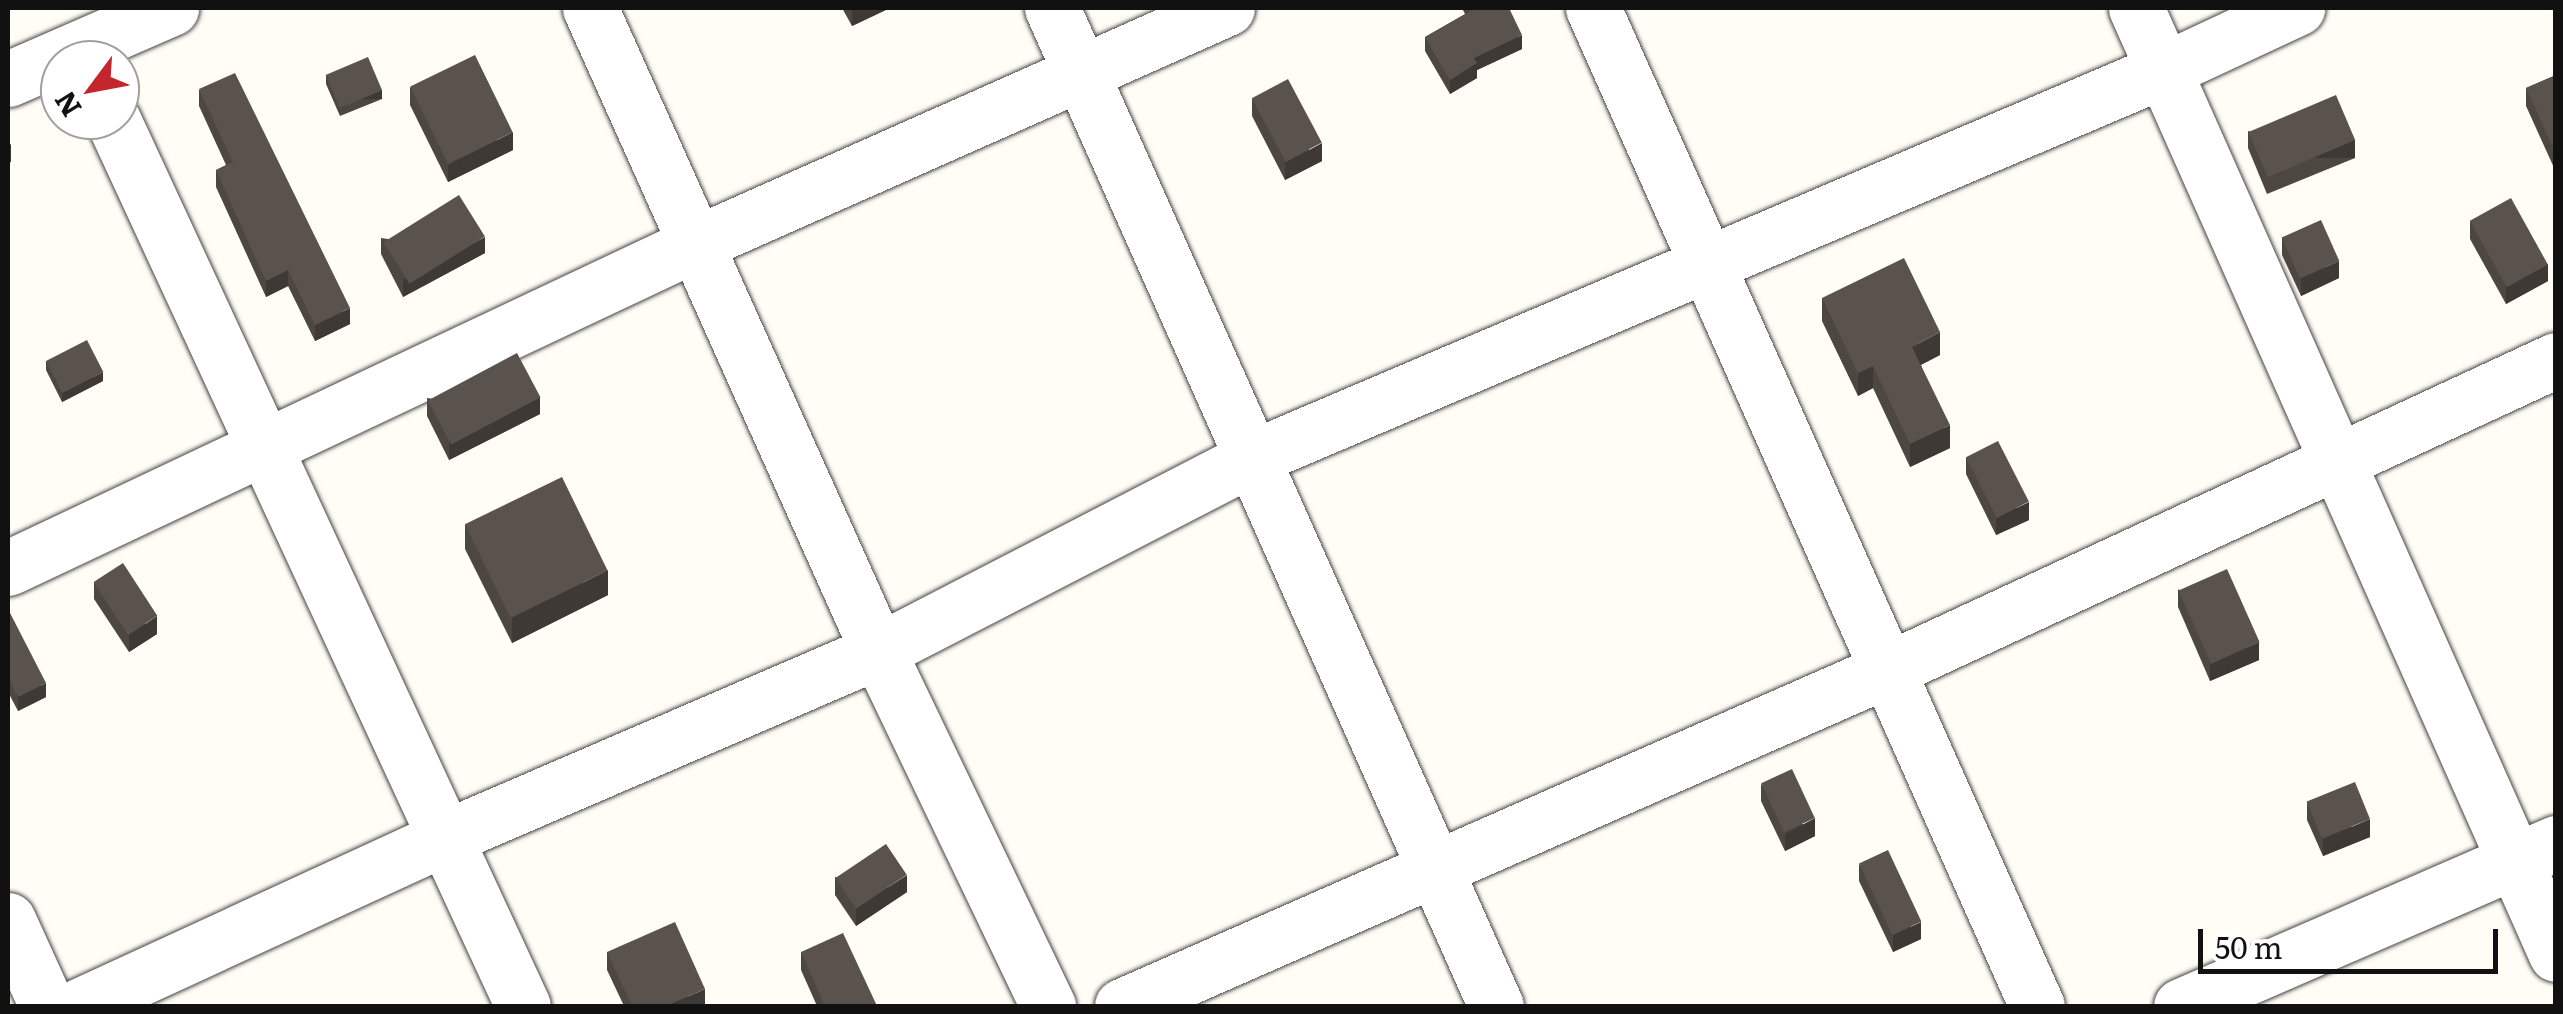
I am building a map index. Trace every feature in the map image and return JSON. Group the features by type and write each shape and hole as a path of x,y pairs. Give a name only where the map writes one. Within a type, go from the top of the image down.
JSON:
{"street":[{"path":"109,40 171,8"},
{"path":"590,8 878,651 1048,1006"},
{"path":"1052,8 1256,456 1496,1006"},
{"path":"8,568 695,244 1227,8"},
{"path":"1593,8 2037,1006"},
{"path":"2136,8 2337,466 2534,852 2556,954"},
{"path":"79,1006 444,838 878,651 1256,456 1706,260 2166,69 2297,8"},
{"path":"8,79 40,68"},
{"path":"122,140 522,1006"},
{"path":"1122,1006 1887,670 2337,466 2556,360"},
{"path":"2182,1006 2534,852"},
{"path":"8,920 47,1006"}],"building":[{"path":"1469,8 1509,8 1522,35 1474,58 1477,63 1450,80 1425,37 1471,11"},
{"path":"475,55 513,132 448,164 410,87"},
{"path":"368,57 382,90 340,108 326,75"},
{"path":"235,73 350,308 315,325 288,270 266,281 216,170 233,162 199,89"},
{"path":"2556,75 2556,152 2555,152 2526,88"},
{"path":"1288,79 1322,143 1286,162 1252,98"},
{"path":"2336,95 2355,140 2268,177 2249,132"},
{"path":"459,195 485,237 409,284 384,242"},
{"path":"2511,198 2548,264 2507,287 2470,221"},
{"path":"2321,220 2339,261 2300,279 2282,237"},
{"path":"1904,258 1940,332 1912,347 1950,425 1910,444 1873,366 1858,373 1822,298"},
{"path":"87,340 103,372 62,393 46,361"},
{"path":"517,353 540,397 451,445 428,400"},
{"path":"1998,441 2029,502 1997,518 1966,457"},
{"path":"562,477 608,570 511,618 465,524"},
{"path":"123,563 157,616 128,635 94,582"},
{"path":"2227,569 2260,642 2211,664 2179,591"},
{"path":"8,609 46,683 18,697 8,678"},
{"path":"1792,769 1815,818 1784,832 1761,783"},
{"path":"2355,782 2370,819 2322,839 2307,801"},
{"path":"886,844 907,875 856,909 835,878"},
{"path":"1888,850 1921,922 1892,935 1859,864"},
{"path":"675,922 705,989 666,1006 632,1006 607,952"},
{"path":"843,933 877,1006 825,1006 801,952"}]}
